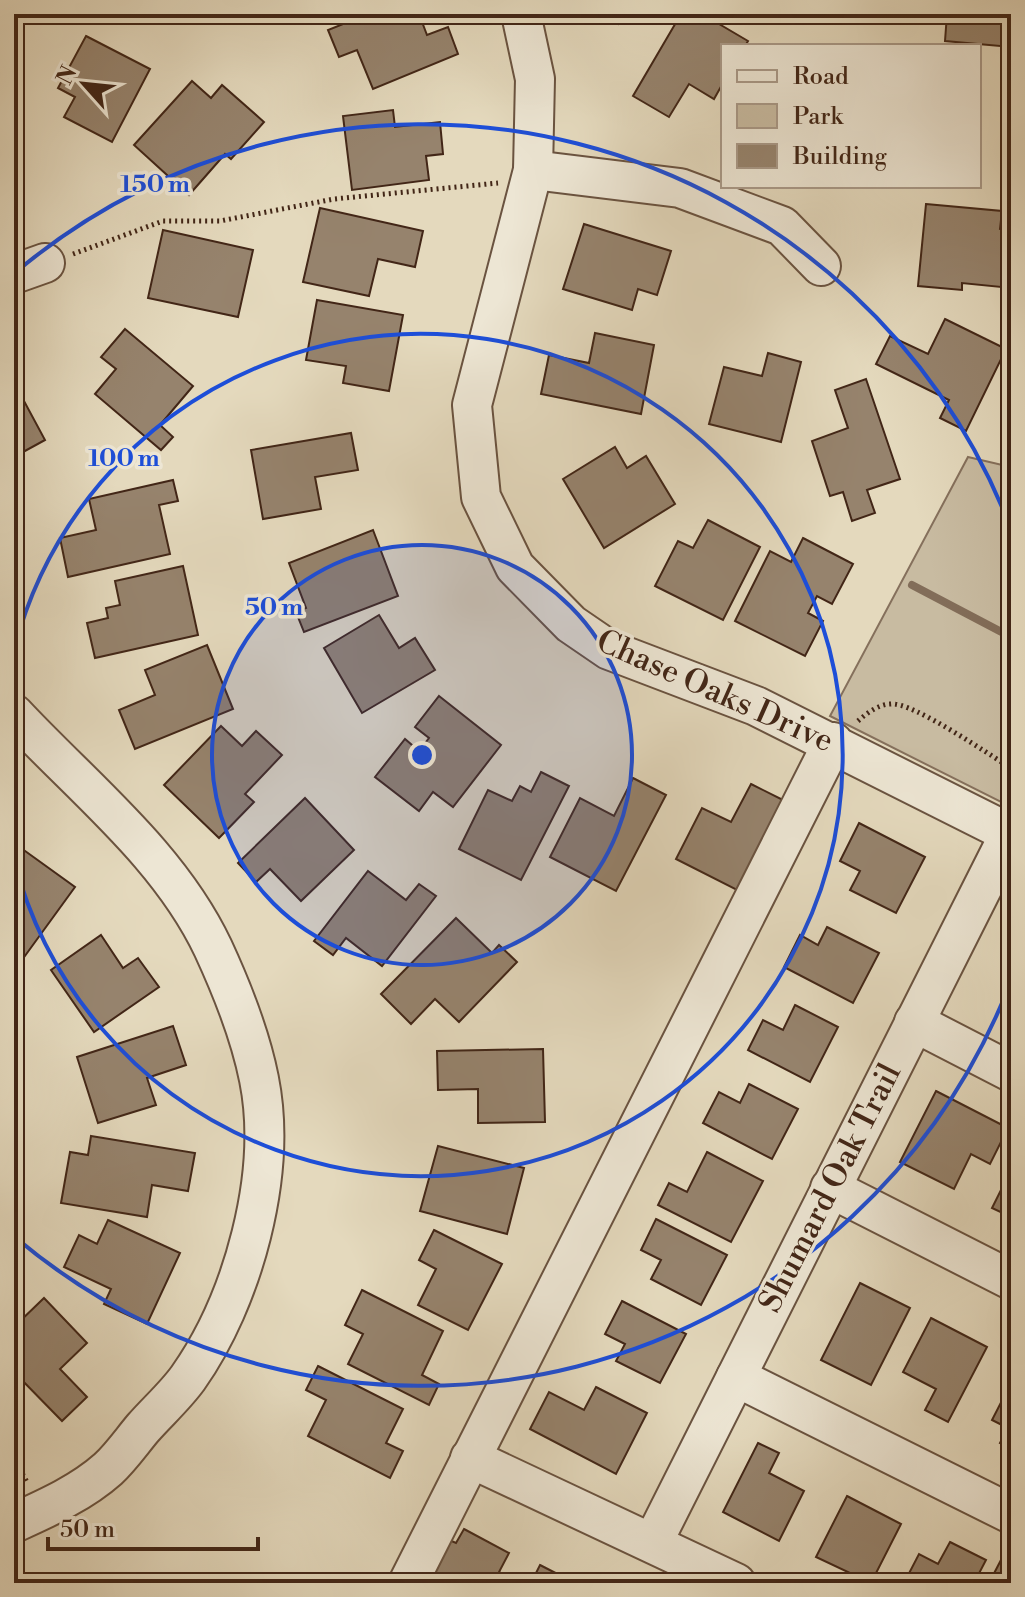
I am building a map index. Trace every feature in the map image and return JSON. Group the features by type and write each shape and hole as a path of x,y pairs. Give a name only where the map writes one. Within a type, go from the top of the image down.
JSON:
{"street":[{"name":"Chase Oaks Drive","path":"521,14 535,79 520,176 472,405 481,497 515,567 571,624 609,650 756,706 833,742 1010,834"},
{"path":"520,176 680,188 782,226 821,266"},
{"path":"14,714 129,829 173,883 212,946 240,1014 259,1080 262,1137 259,1196 245,1261 219,1321 188,1378 108,1469 57,1504 23,1507"},
{"path":"408,1583 833,742"},
{"name":"Shumard Oak Trail","path":"653,1542 1010,834"},
{"path":"914,1022 1011,1072"},
{"path":"830,1188 1011,1280"},
{"path":"736,1377 1011,1514"},
{"path":"470,1458 736,1583"}],"path":[{"path":"30,269 163,221 220,221 334,199 520,176"},
{"path":"833,742 869,712 891,704 911,709 1011,768"},
{"path":"14,1458 23,1507"}],"green space":[{"path":"968,457 1011,467 1011,807 830,716"}],"building":[{"path":"368,14 419,14 427,35 448,27 458,54 373,89 357,50 339,57 328,30"},
{"path":"614,14 642,14 619,24"},
{"path":"681,14 702,14 748,41 746,44 721,44 721,87 714,99 689,84 669,117 633,96"},
{"path":"947,14 1011,14 1011,47 945,41"},
{"path":"86,36 150,69 112,142 64,117 75,97 58,88"},
{"path":"192,81 211,98 222,85 264,122 231,159 225,154 189,195 134,145"},
{"path":"393,110 395,127 440,122 443,154 426,156 429,180 352,190 343,116"},
{"path":"926,204 1002,211 1000,229 1011,231 1011,288 962,283 962,290 918,286"},
{"path":"320,208 423,231 415,267 378,259 369,296 303,282"},
{"path":"584,224 671,251 657,295 638,289 632,310 563,289"},
{"path":"163,230 253,250 238,317 148,298"},
{"path":"317,300 403,315 389,391 343,383 346,366 306,360"},
{"path":"945,319 1006,349 966,431 940,418 949,400 876,364 890,336 928,354"},
{"path":"125,329 193,386 160,425 173,437 161,450 95,394 116,369 101,357"},
{"path":"595,333 654,345 641,414 541,394 549,355 589,363"},
{"path":"768,353 801,362 781,442 709,424 724,367 762,376"},
{"path":"866,379 900,479 867,490 875,513 852,521 843,492 830,496 812,441 848,428 835,390"},
{"path":"17,388 45,440 14,457 14,390"},
{"path":"351,433 358,470 315,477 321,509 263,519 251,450"},
{"path":"615,447 627,468 646,456 675,504 604,548 563,479"},
{"path":"173,480 178,501 159,505 170,554 68,577 60,538 96,530 89,499"},
{"path":"708,520 760,547 723,620 655,586 678,541 693,548"},
{"path":"373,530 398,596 304,632 296,612 306,608 289,563"},
{"path":"803,538 853,564 832,604 817,596 808,613 823,621 805,656 735,621 770,551 791,562"},
{"path":"183,566 198,635 95,658 87,623 108,618 106,608 120,605 115,581"},
{"path":"379,615 399,648 415,638 435,670 362,713 324,648"},
{"path":"207,645 233,709 135,749 119,710 155,695 145,670"},
{"path":"439,696 501,745 453,807 433,792 419,811 375,777 405,739 419,751 429,738 415,727"},
{"path":"221,726 242,746 256,731 282,755 245,794 254,802 219,838 164,785"},
{"path":"541,772 569,786 521,880 459,849 488,790 512,801 520,786 531,792"},
{"path":"633,778 666,795 616,891 550,857 580,798 614,816"},
{"path":"751,784 785,801 739,891 676,859 702,808 731,822"},
{"path":"305,798 354,850 301,901 270,869 256,882 238,863"},
{"path":"859,823 925,857 896,913 850,890 860,871 840,861"},
{"path":"14,843 75,887 14,971"},
{"path":"368,871 406,900 419,884 436,896 382,966 346,938 333,955 314,941"},
{"path":"456,918 492,953 499,945 517,962 459,1022 435,999 411,1024 381,994"},
{"path":"827,927 879,953 853,1003 784,967 800,935 818,945"},
{"path":"101,935 123,968 138,958 159,987 94,1032 51,970"},
{"path":"795,1005 838,1027 810,1082 748,1050 763,1020 783,1030"},
{"path":"173,1026 186,1065 147,1078 156,1105 98,1123 77,1057"},
{"path":"543,1049 545,1122 478,1123 478,1089 438,1090 437,1051"},
{"path":"749,1084 798,1109 772,1159 703,1123 719,1092 740,1103"},
{"path":"936,1091 1008,1128 990,1164 971,1154 954,1189 900,1162"},
{"path":"91,1136 195,1153 188,1191 152,1185 147,1217 61,1203 70,1152 88,1155"},
{"path":"438,1146 524,1168 507,1234 420,1211"},
{"path":"707,1152 763,1181 731,1242 658,1205 669,1183 687,1192"},
{"path":"1011,1170 1011,1217 992,1208"},
{"path":"656,1219 727,1255 701,1305 651,1279 661,1260 641,1250"},
{"path":"108,1220 180,1253 147,1324 104,1304 111,1289 64,1267 79,1235 97,1244"},
{"path":"434,1230 502,1264 468,1330 418,1305 436,1269 419,1260"},
{"path":"860,1283 910,1308 871,1385 821,1360"},
{"path":"362,1290 443,1331 422,1375 439,1384 429,1405 348,1364 363,1334 345,1325"},
{"path":"44,1298 87,1343 60,1369 87,1397 62,1421 14,1372 14,1327"},
{"path":"622,1301 686,1334 660,1383 616,1361 625,1344 605,1334"},
{"path":"931,1318 987,1347 948,1422 925,1410 936,1389 903,1372"},
{"path":"318,1366 403,1409 386,1443 403,1451 390,1478 308,1436 326,1400 306,1390"},
{"path":"1011,1383 1011,1448 1000,1443 1008,1428 992,1420"},
{"path":"596,1387 647,1413 616,1474 530,1429 549,1392 584,1410"},
{"path":"758,1443 779,1453 769,1473 804,1491 779,1541 723,1512"},
{"path":"847,1496 901,1524 871,1583 816,1557"},
{"path":"464,1529 509,1553 499,1572 514,1580 513,1583 424,1583 447,1539 456,1543"},
{"path":"950,1542 986,1560 974,1583 904,1583 919,1554 938,1564"},
{"path":"1001,1560 1011,1566 1011,1583 989,1583"},
{"path":"540,1565 575,1583 531,1583"}],"waterway":[{"path":"912,585 1011,637"}]}
